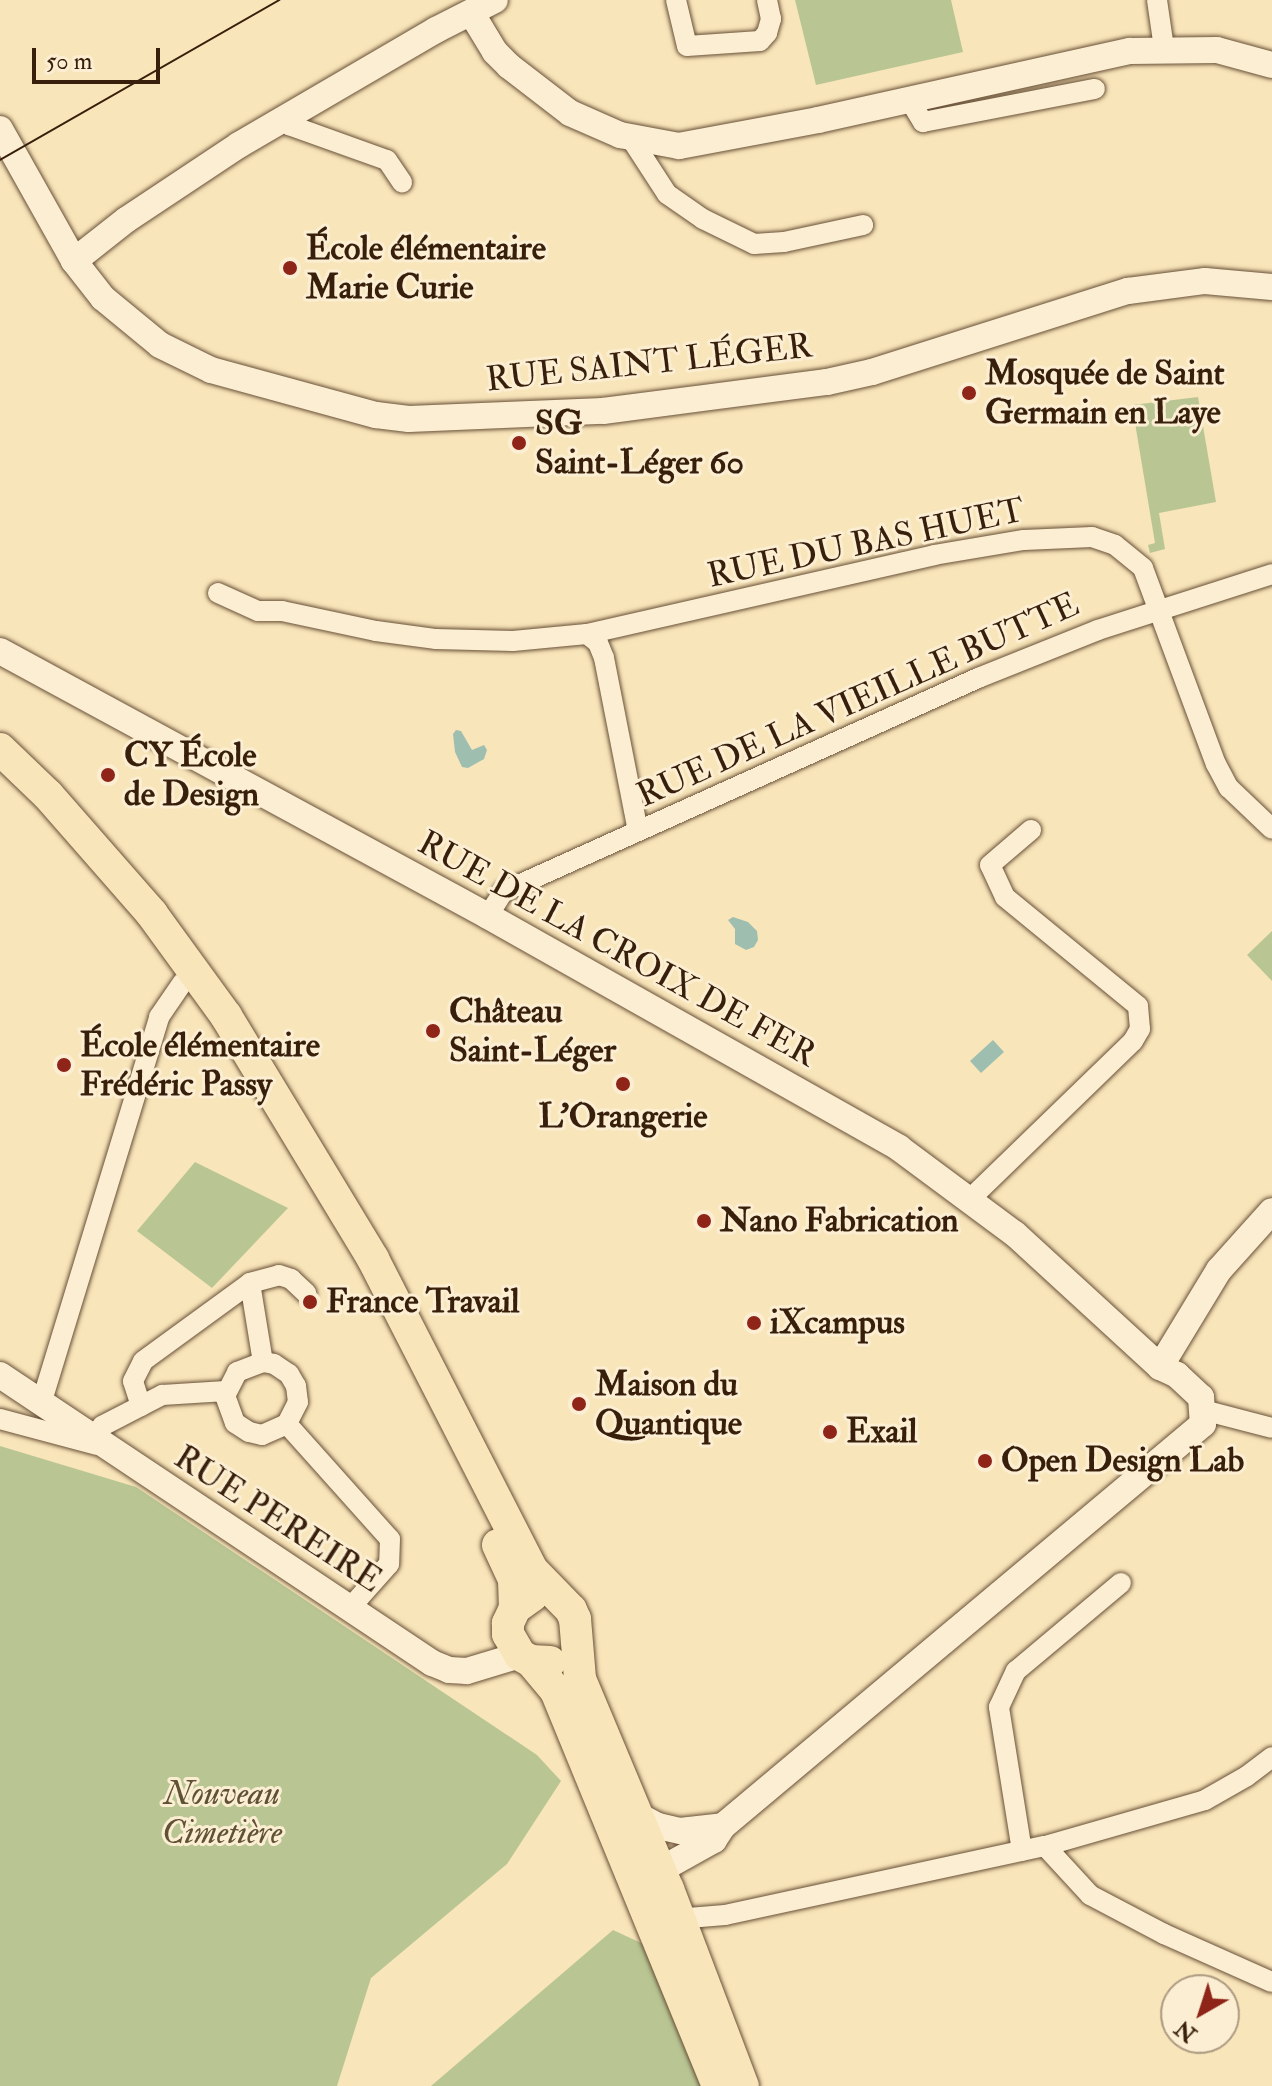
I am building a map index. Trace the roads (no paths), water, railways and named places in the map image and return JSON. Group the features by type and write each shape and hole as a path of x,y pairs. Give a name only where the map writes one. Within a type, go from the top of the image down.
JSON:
{"main road":[{"path":"0,749 48,795 152,914 226,1016 373,1259 533,1571 571,1610 575,1619 580,1679 660,1870 676,1919 743,2086"},
{"path":"0,774 96,873 183,982 265,1108 355,1262 474,1493 514,1580 512,1646 556,1691 628,1859 718,2086"},
{"path":"511,1615 533,1595 556,1597"},
{"path":"525,1658 552,1661 570,1649 575,1639"}],"street":[{"path":"448,0 480,5"},
{"path":"676,0 687,46 760,41 767,33 771,19 767,0"},
{"path":"1157,0 1164,48"},
{"path":"74,261 126,220 286,119 480,5"},
{"path":"480,5 495,52 526,81 570,113 630,137 679,146 1130,51 1164,48 1217,50 1270,59"},
{"path":"909,99 923,122 1095,89"},
{"path":"286,119 289,125 387,160 402,182"},
{"name":"RUE SAINT LÉGER","path":"0,129 74,261 103,298 160,345 211,370 361,411 409,419 603,411 827,382 872,372 1128,291 1205,281 1272,287"},
{"path":"630,137 667,194 703,219 754,244 784,242 863,225"},
{"name":"RUE DU BAS HUET","path":"218,593 258,611 282,611 376,631 436,639 513,641 587,634 934,555 1024,540 1077,536 1115,545 1143,568 1157,612 1229,788 1272,829"},
{"name":"RUE DE LA VIEILLE BUTTE","path":"488,916 503,892 978,678 1098,630 1272,574"},
{"path":"587,634 598,643 604,658 638,831"},
{"name":"RUE DE LA CROIX DE FER","path":"0,651 488,916 899,1148 1015,1234 1160,1367 1164,1380 1203,1410"},
{"path":"969,1200 1133,1041 1140,1029 1138,1006 1005,897 990,865 1031,830"},
{"path":"41,1404 159,1017 183,982"},
{"path":"1160,1367 1219,1270 1272,1211"},
{"path":"141,1406 133,1381 143,1361 250,1283 279,1275 296,1282 306,1293"},
{"path":"250,1283 263,1362"},
{"path":"263,1362 284,1370 296,1386 297,1408 287,1424 266,1435 244,1430 229,1413 226,1391 237,1372 263,1362"},
{"name":"RUE PEREIRE","path":"0,1375 432,1663 457,1671 479,1668"},
{"path":"0,1419 101,1444 102,1426 162,1395 226,1391"},
{"path":"628,1859 660,1870 714,1840 723,1826 1203,1424 1203,1410 1272,1428"},
{"path":"287,1424 390,1539 392,1554 387,1567 349,1609"},
{"path":"1022,1851 999,1707 1016,1671 1121,1583"},
{"path":"479,1668 500,1643 511,1615"},
{"path":"479,1668 525,1658"},
{"path":"676,1919 725,1915 1045,1846 1205,1800 1247,1776 1272,1757"},
{"path":"637,1815 658,1826 680,1831 723,1826"},
{"path":"1045,1846 1090,1895 1164,1934 1272,1982"}],"tram line":[{"path":"0,160 279,0"}],"place":[{"name":"École élémentaire Marie Curie","path":"290,268"},
{"name":"Mosquée de Saint Germain en Laye","path":"969,393"},
{"name":"SG Saint-Léger 60","path":"519,443"},
{"name":"CY École de Design","path":"108,775"},
{"name":"Château Saint-Léger","path":"433,1031"},
{"name":"École élémentaire Frédéric Passy","path":"64,1065"},
{"name":"L'Orangerie","path":"623,1084"},
{"name":"Nano Fabrication","path":"704,1221"},
{"name":"France Travail","path":"310,1302"},
{"name":"iXcampus","path":"754,1323"},
{"name":"Maison du Quantique","path":"579,1404"},
{"name":"Exail","path":"830,1432"},
{"name":"Open Design Lab","path":"985,1461"}],"park label":[{"name":"Nouveau Cimetière","path":"222,1812"}]}
